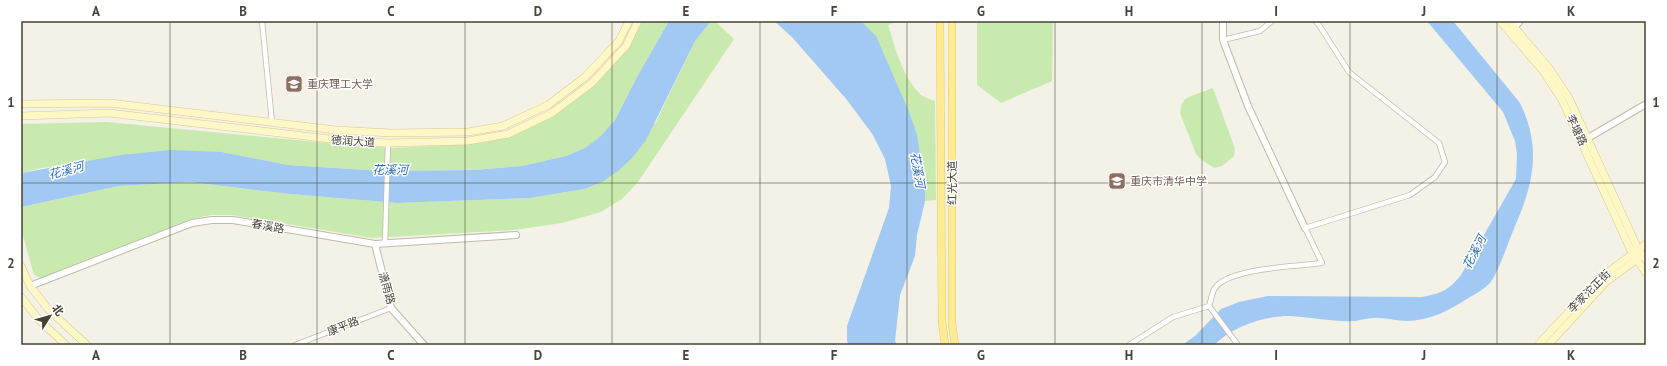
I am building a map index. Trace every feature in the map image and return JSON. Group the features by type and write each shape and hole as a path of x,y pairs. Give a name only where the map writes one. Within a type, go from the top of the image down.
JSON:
{"main road":[{"name":"德润大道","path":"21,104 110,103 336,130 391,133 468,132 503,126 548,105 585,78 618,41 629,21"},
{"name":"德润大道","path":"21,116 109,113 338,140 388,143 468,141 508,134 552,113 597,77 626,46 638,21"},
{"name":"红光大道","path":"940,21 942,322 945,345"},
{"name":"红光大道","path":"952,21 952,324 955,345"},
{"name":"李塘路","path":"1500,21 1512,30 1560,82 1570,98 1640,255"},
{"name":"李塘路","path":"1509,21 1512,30 1562,100 1640,255"},
{"name":"李家沱正街","path":"1548,345 1602,286 1640,255 1646,244"},
{"name":"李家沱正街","path":"1538,345 1596,281 1640,255"},
{"path":"1640,255 1646,273"},
{"path":"21,266 30,286 49,310 87,345"},
{"path":"21,297 39,320 66,345"}],"street":[{"path":"262,21 272,122"},
{"path":"1209,306 1215,288 1234,275 1271,268 1322,263 1248,106 1223,40 1223,21"},
{"path":"1223,40 1260,31 1272,21"},
{"path":"1305,228 1410,196 1435,177 1445,162 1439,143 1349,72 1315,21"},
{"path":"1512,30 1520,21"},
{"path":"1588,138 1646,104"},
{"path":"385,244 388,143"},
{"name":"春溪路","path":"30,286 192,223 212,220 233,220 375,244 516,235"},
{"name":"潇雨路","path":"375,244 391,308 424,345"},
{"path":"1209,306 1238,345"},
{"path":"1129,345 1174,317 1209,306"},
{"name":"康平路","path":"295,345 391,308"}],"green space":[{"path":"642,21 669,21 637,77 615,120 602,136 585,148 566,156 522,166 474,170 382,171 288,165 222,152 41,168 21,173 21,124 107,122 392,148 468,144 510,136 555,115 596,85 628,48"},
{"path":"711,21 715,21 734,39 638,182 622,199 601,212 562,223 514,230 372,238 232,215 211,215 191,219 40,278 34,275 21,229 21,207 119,186 190,182 290,194 397,203 530,198 584,189 656,122 695,41"},
{"path":"861,21 897,21 888,25 896,51 908,78 920,94 935,101 936,200 925,201 925,187"},
{"path":"977,21 1053,21 1052,81 1001,103 977,85"},
{"path":"1213,88 1235,149 1234,156 1222,166 1214,168 1199,158 1196,154 1180,113 1181,106 1185,99"}],"water":[{"name":"花溪河","path":"669,21 711,21 695,41 646,140 633,157 618,171 602,182 584,189 530,198 397,203 290,194 190,182 119,186 21,207 21,173 121,155 171,150 222,152 288,165 382,171 474,170 522,166 566,156 585,148 601,136 615,120 637,77"},
{"name":"花溪河","path":"774,21 861,21 876,36 910,114 917,135 925,187 925,201 917,235 915,256 900,295 895,341 897,345 849,345 847,341 847,326 889,208 891,186 885,159 873,135 847,100 792,37"},
{"path":"1427,21 1453,21 1520,103 1531,133 1533,161 1528,189 1524,204 1494,278 1480,291 1455,306 1432,317 1415,321 1370,318 1347,321 1289,316 1269,318 1259,320 1239,328 1214,345 1182,345 1195,336 1221,309 1239,302 1268,296 1422,297 1444,290 1453,284 1461,275 1516,179 1517,154 1515,141 1503,112"}],"place":[{"name":"重庆理工大学","path":"294,84"},
{"name":"重庆市清华中学","path":"1117,181"}]}
